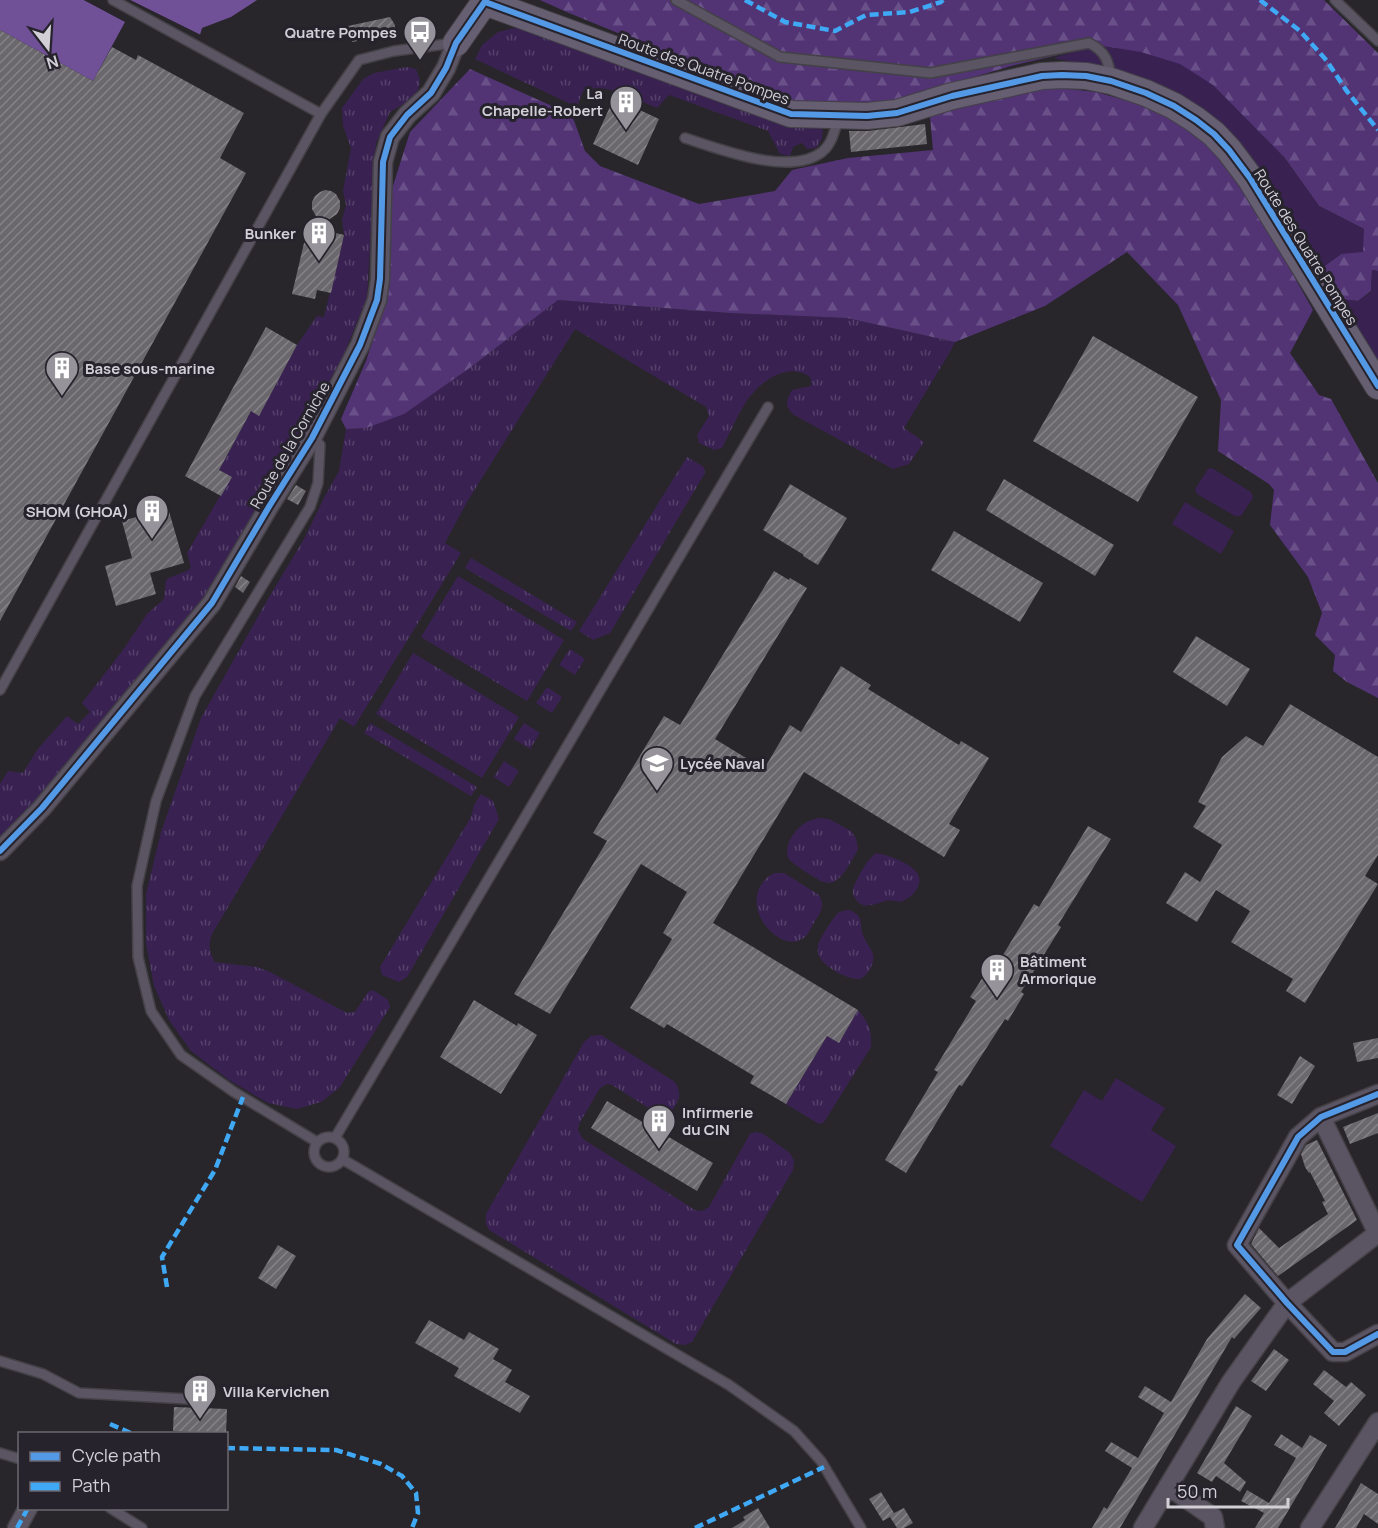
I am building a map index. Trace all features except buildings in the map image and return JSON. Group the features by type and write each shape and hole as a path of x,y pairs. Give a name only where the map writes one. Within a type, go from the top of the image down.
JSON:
{"street":[{"name":"Route des Quatre Pompes","path":"485,1 791,114 867,116 897,113 952,96 1042,76 1086,76 1111,81 1146,93 1174,106 1196,120 1229,150 1250,178 1378,386"},
{"name":"Route de la Corniche","path":"0,850 42,808 212,603 312,438 360,345 377,300 380,279 383,162 390,137 407,115 431,93 446,68 456,43 485,1"},
{"path":"1378,1094 1321,1117 1298,1137 1237,1245 1333,1352 1345,1352 1378,1335"},
{"path":"1143,1528 1231,1382 1287,1303 1378,1234 1321,1117"},
{"path":"1310,1528 1378,1422"},
{"path":"1168,1486 1213,1517 1215,1528"},
{"path":"17,1528 27,1510"}],"lane":[{"path":"113,0 321,114"},
{"path":"676,0 780,57 930,73 1089,43 1101,51 1106,58 1111,81"},
{"path":"1335,0 1378,41"},
{"path":"0,690 321,114 359,60 394,51 456,43"},
{"path":"685,138 749,158 783,162 806,159 823,151 834,136 838,116"},
{"path":"335,1138 768,407"},
{"path":"312,438 320,445 318,483 310,507 195,696 156,801 137,885 138,957 151,1011 181,1055 234,1092 317,1142"},
{"path":"325,1137 335,1138 340,1141 344,1150 342,1160 335,1166 321,1165 314,1157 314,1147 325,1137"},
{"path":"342,1160 729,1385 794,1431 821,1461 861,1528"},
{"path":"0,1361 44,1374 79,1393 206,1400"},
{"path":"0,1453 18,1458"},
{"path":"112,1510 142,1528"}],"green space":[{"path":"540,0 1324,0 1378,53 1378,271 1372,270 1371,291 1358,301 1339,299 1319,270 1341,254 1364,229 1319,206 1284,157 1097,46 1011,66 888,103 784,101"},
{"path":"514,28 533,30 823,126 822,139 816,148 807,149 802,143 793,147 790,156 780,154 768,131 669,95 657,108 631,96 600,88 591,89 583,91 577,107 475,59 482,45 498,32"},
{"path":"1097,45 1141,52 1180,64 1213,85 1284,157 1319,206 1364,229 1363,252 1341,254 1319,270 1278,199 1245,149 1212,118 1110,70 1053,58"},
{"path":"407,67 416,69 420,80 418,90 407,102 390,112 376,143 367,298 339,366 200,610 26,820 0,842 0,784 8,771 23,773 37,750 67,716 78,724 90,712 82,703 123,650 147,614 164,599 166,580 191,568 187,553 231,477 219,470 251,411 259,415 297,345 317,316 324,317 344,235 342,220 346,205 343,191 351,148 343,126 342,108 363,79 374,73"},
{"path":"470,69 572,115 585,151 600,166 699,204 775,191 792,170 848,158 933,150 930,117 990,98 1043,86 1096,92 1153,108 1204,141 1238,177 1313,310 1290,353 1319,395 1331,399 1378,483 1378,698 1347,682 1333,671 1335,655 1315,635 1322,613 1308,577 1270,525 1274,490 1269,484 1218,451 1221,400 1178,305 1127,252 1045,306 955,342 847,318 730,313 558,300 471,367 404,414 366,428 346,429 341,419 366,361 387,298 384,261 392,189 410,132"},
{"path":"1372,270 1378,271 1378,362 1339,299 1358,301 1371,292"},
{"path":"558,300 730,313 847,318 955,342 904,428 924,442 909,464 893,469 794,415 787,403 788,397 792,390 811,386 811,383 808,376 794,371 778,374 756,389 743,407 722,448 714,450 699,443 697,435 709,416 706,407 575,329 467,502 445,543 461,553 354,727 340,718 212,934 210,948 215,962 257,967 270,972 347,1013 355,1012 368,992 373,990 388,1000 390,1007 340,1087 321,1102 297,1109 268,1103 229,1080 191,1051 169,1020 154,986 146,943 146,894 161,832 201,718 304,539 339,471 346,429 366,428 471,367"},
{"path":"687,457 704,467 705,473 610,633 593,640 579,631"},
{"path":"1212,468 1251,492 1253,498 1241,516 1235,516 1197,494 1195,489 1208,469"},
{"path":"1185,502 1234,531 1221,554 1172,524"},
{"path":"471,558 577,622 571,631 465,568"},
{"path":"458,576 564,640 527,701 421,637"},
{"path":"570,649 585,659 575,675 559,665"},
{"path":"413,653 519,717 482,778 376,714"},
{"path":"547,687 562,697 552,713 536,703"},
{"path":"370,723 477,787 471,796 364,733"},
{"path":"524,723 540,733 530,749 514,739"},
{"path":"504,761 519,771 509,787 494,777"},
{"path":"481,794 493,801 499,819 407,977 399,982 382,975 380,967 471,817 474,805"},
{"path":"818,818 829,819 851,831 856,838 858,849 847,868 832,883 821,881 805,872 789,859 787,854 789,842 796,832 804,823"},
{"path":"876,853 899,860 916,872 919,877 918,888 906,900 887,901 869,906 858,902 855,898 854,887 865,865"},
{"path":"775,873 784,873 819,895 821,899 822,909 819,915 805,937 796,941 786,941 768,929 757,908 757,896 761,885"},
{"path":"850,910 860,919 862,932 873,957 867,974 857,979 831,969 819,956 818,950 820,939 835,916 841,911"},
{"path":"858,1010 869,1027 871,1047 824,1122 819,1124 786,1104 827,1036 839,1042"},
{"path":"601,1035 675,1082 679,1097 671,1112 664,1114 655,1112 607,1084 600,1088 579,1124 578,1130 583,1139 695,1210 702,1211 709,1207 750,1134 762,1133 790,1153 794,1161 793,1170 692,1342 685,1345 676,1344 489,1230 486,1224 486,1214 584,1042 591,1036"},
{"path":"1116,1078 1165,1108 1151,1130 1176,1146 1142,1202 1050,1146 1084,1090 1102,1101"}],"shaded area":[{"path":"0,0 84,0 125,22 93,81 0,30"},
{"path":"130,0 257,0 231,17 202,28 200,35"}],"pier":[{"path":"84,0 91,0 127,20 128,23"},
{"path":"127,0 203,36 202,38 196,36 128,3"}],"marked path":[{"path":"745,0 785,22 835,31 866,15 910,12 943,0"},
{"path":"1260,0 1300,31 1327,61 1346,90 1378,130"},
{"path":"167,1287 162,1257 215,1170 243,1097"},
{"path":"110,1424 128,1432"},
{"path":"228,1448 336,1450 381,1464 402,1476 416,1493 418,1513 412,1528"},
{"path":"695,1528 824,1467"},
{"path":"17,1528 27,1510"}],"cycle path":[{"path":"0,851 42,808 212,603 312,438 360,345 377,300 380,279 383,162 390,137 407,115 431,93 446,68 456,43 486,0"},
{"path":"485,2 791,114 867,116 897,113 952,96 1042,76 1086,76 1111,81 1146,93 1174,106 1196,120 1229,150 1250,178 1378,386"},
{"path":"1378,1094 1321,1117 1298,1137 1237,1245 1333,1352 1345,1352 1378,1334"}],"place":[{"name":"Quatre Pompes","path":"420,61"},
{"name":"La Chapelle-Robert","path":"626,131"},
{"name":"Bunker","path":"319,262"},
{"name":"Base sous-marine","path":"62,397"},
{"name":"SHOM (GHOA)","path":"152,540"},
{"name":"Lycée Naval","path":"657,792"},
{"name":"Bâtiment Armorique","path":"997,999"},
{"name":"Infirmerie du CIN","path":"659,1150"},
{"name":"Villa Kervichen","path":"200,1420"}]}
